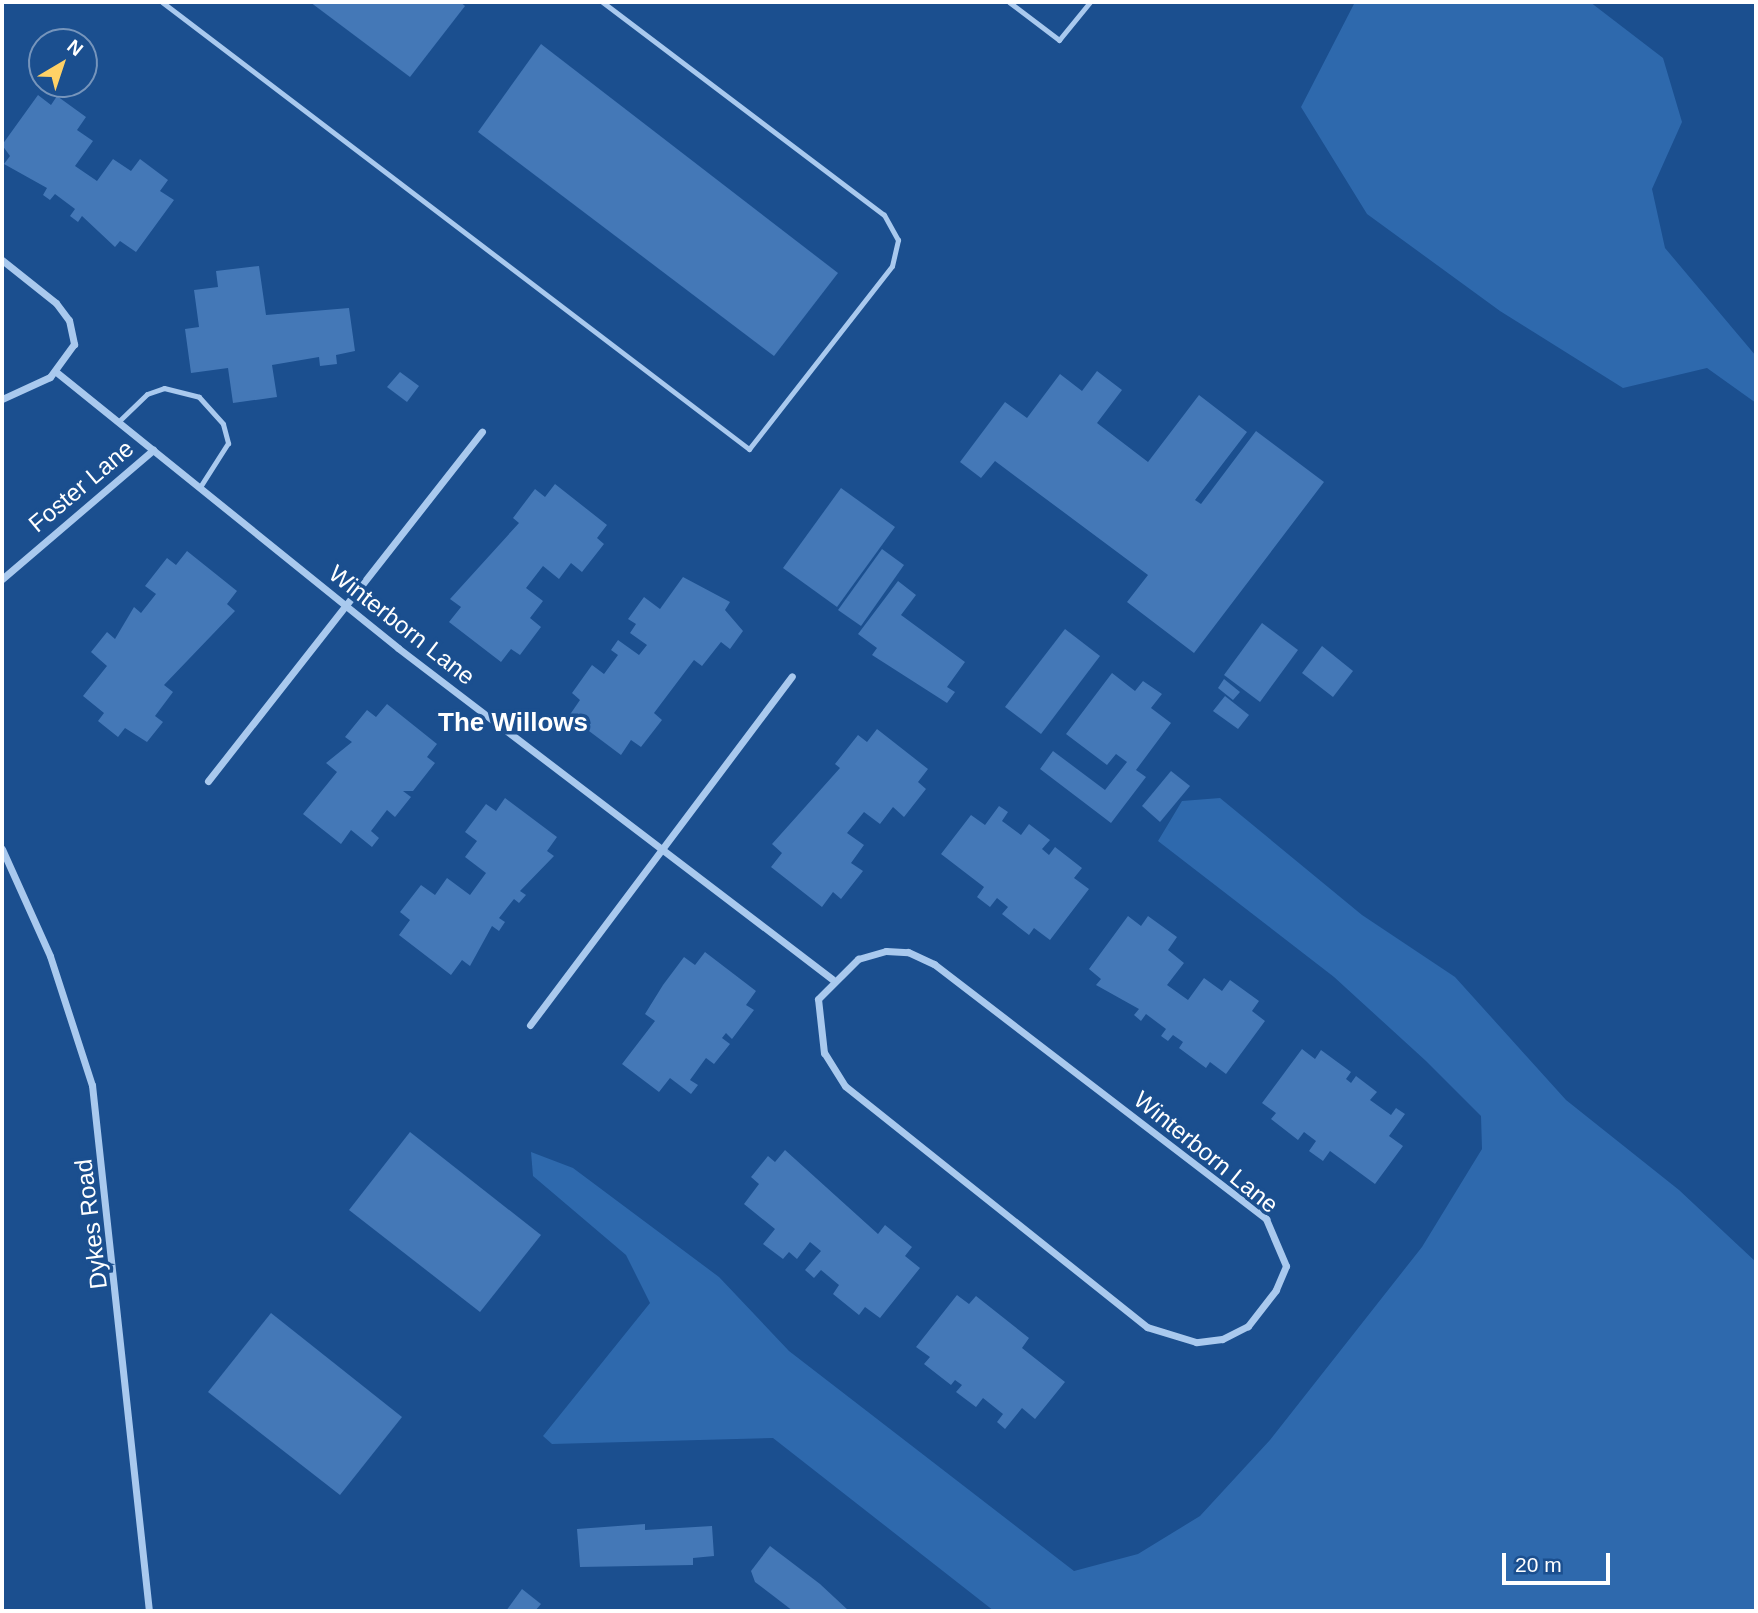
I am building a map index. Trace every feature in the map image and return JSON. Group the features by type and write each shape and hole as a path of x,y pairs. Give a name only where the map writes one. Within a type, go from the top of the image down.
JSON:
{"street":[{"path":"2,260 69,320 74,344 55,371 2,399"},
{"name":"Winterborn Lane","path":"55,371 346,605 832,979"},
{"path":"208,781 482,432"},
{"name":"Foster Lane","path":"2,579 153,450"},
{"path":"530,1025 792,676"},
{"name":"Dykes Road","path":"2,849 40,930 92,1086 149,1611"},
{"name":"Winterborn Lane","path":"886,951 908,952 934,964 1266,1219 1286,1266 1276,1290 1248,1326 1222,1339 1186,1340 1147,1327 845,1086 824,1053 817,1023 818,999 832,979 858,959 886,951"}],"lane":[{"path":"162,2 748,449 892,266 898,240 884,215 603,2"},
{"path":"1009,2 1059,40 1090,2"},
{"path":"118,422 147,394 164,387 199,397 223,424 228,443 200,487"}],"shaded area":[{"path":"1355,2 1590,2 1663,58 1682,122 1652,189 1665,248 1756,356 1756,403 1707,368 1623,388 1500,311 1367,214 1301,107"},
{"path":"1220,798 1362,915 1455,977 1566,1100 1679,1190 1756,1262 1756,1611 994,1611 773,1438 552,1444 543,1436 650,1303 626,1255 533,1176 531,1152 573,1168 719,1277 789,1351 1074,1571 1138,1554 1200,1516 1270,1440 1422,1247 1482,1149 1481,1116 1426,1061 1334,977 1158,841 1182,801"}],"building":[{"path":"310,2 460,2 465,6 410,77"},
{"path":"541,44 838,273 774,356 478,132"},
{"path":"36,98 42,98 51,105 56,98 60,98 86,117 77,130 93,141 75,166 97,181 113,159 131,171 140,159 168,180 160,191 174,200 136,252 120,241 115,247 82,216 78,222 70,216 75,209 55,194 50,200 43,195 47,188 4,164 10,156 2,145"},
{"path":"259,266 266,315 349,308 355,351 336,355 337,364 320,366 319,357 272,365 277,397 233,403 228,368 191,373 185,329 199,327 194,290 218,287 216,271"},
{"path":"1097,371 1122,390 1097,423 1148,462 1199,395 1247,432 1195,500 1201,504 1256,431 1324,482 1194,653 1127,602 1148,575 995,461 981,478 960,462 1005,402 1027,418 1060,374 1082,391"},
{"path":"400,372 419,386 407,402 387,387"},
{"path":"555,484 607,525 597,538 604,544 582,572 571,563 559,579 543,566 526,588 543,601 530,618 541,627 520,655 511,649 501,662 449,622 461,607 450,599 519,523 513,518 535,489 545,497"},
{"path":"841,488 895,527 837,607 783,568"},
{"path":"882,549 904,565 861,626 838,610"},
{"path":"187,551 237,591 227,604 235,611 164,685 173,692 155,716 163,722 147,742 125,728 118,737 98,721 104,713 83,696 107,666 91,652 107,632 115,639 134,607 141,613 156,594 145,586 167,558 176,565"},
{"path":"683,577 730,602 725,610 743,631 730,649 721,642 702,666 694,660 654,713 662,720 641,747 631,740 621,755 569,716 580,700 572,693 592,665 604,674 618,655 611,650 618,640 639,655 647,645 630,633 636,624 628,619 644,597 660,609"},
{"path":"898,581 916,595 901,615 965,662 947,687 955,692 947,703 872,655 877,648 858,634"},
{"path":"1262,623 1298,650 1260,702 1224,675"},
{"path":"1065,629 1100,656 1041,734 1005,707"},
{"path":"1322,646 1353,671 1333,697 1302,673"},
{"path":"1112,673 1135,691 1143,681 1162,694 1151,708 1171,723 1136,770 1146,777 1111,823 1040,769 1053,751 1105,790 1127,762 1116,754 1107,765 1066,734"},
{"path":"1224,679 1240,692 1233,700 1218,688"},
{"path":"1225,696 1249,715 1238,729 1213,711"},
{"path":"387,704 437,744 427,757 435,763 413,791 403,791 411,797 395,817 387,810 371,831 379,838 372,847 351,830 341,844 303,814 337,772 326,763 352,742 345,737 367,710 376,717"},
{"path":"877,729 928,769 918,782 926,789 904,817 893,807 880,824 864,812 847,833 864,845 851,863 863,871 841,899 833,892 822,907 771,867 782,853 772,844 840,768 835,764 858,735 867,742"},
{"path":"1171,771 1190,786 1160,822 1142,806"},
{"path":"505,798 557,837 547,851 554,856 520,891 526,895 519,903 514,899 499,918 505,922 499,931 492,926 470,966 462,960 451,975 399,935 410,920 400,912 421,885 435,895 447,878 470,895 486,873 465,857 477,841 465,832 486,804 496,811"},
{"path":"999,806 1008,812 1002,821 1021,835 1029,824 1050,840 1042,849 1049,855 1055,847 1082,868 1074,878 1089,889 1050,940 1034,928 1029,935 1002,914 1008,907 997,898 990,907 977,897 984,887 941,854 971,815 985,825"},
{"path":"1128,916 1141,926 1148,916 1177,937 1168,950 1184,963 1167,985 1188,1000 1204,978 1222,991 1230,980 1259,1001 1252,1011 1265,1021 1226,1074 1210,1062 1206,1068 1179,1048 1183,1042 1173,1035 1168,1041 1161,1036 1166,1029 1146,1014 1141,1021 1134,1015 1139,1009 1096,985 1101,979 1089,969"},
{"path":"705,952 756,991 746,1005 754,1010 732,1039 726,1033 722,1038 730,1044 714,1064 706,1058 690,1080 698,1085 691,1094 670,1078 659,1092 622,1064 655,1021 645,1014 663,985 684,957 695,965"},
{"path":"1302,1049 1315,1059 1321,1050 1351,1072 1346,1079 1351,1083 1356,1076 1377,1092 1370,1100 1391,1115 1396,1108 1405,1114 1389,1136 1403,1146 1375,1184 1330,1151 1323,1161 1309,1151 1316,1141 1304,1132 1298,1140 1271,1119 1276,1113 1262,1103"},
{"path":"410,1132 541,1235 480,1312 349,1210"},
{"path":"785,1150 878,1234 885,1225 912,1247 905,1256 920,1268 880,1318 865,1307 859,1315 833,1294 839,1285 821,1270 814,1278 805,1270 821,1251 810,1242 797,1259 789,1252 783,1259 763,1244 775,1229 744,1204 759,1184 751,1177 768,1156 775,1162"},
{"path":"957,1295 969,1304 976,1296 1029,1338 1022,1348 1065,1382 1035,1419 1022,1408 1005,1429 997,1422 1003,1414 983,1398 976,1407 956,1392 962,1385 955,1380 951,1385 924,1364 930,1357 916,1347"},
{"path":"271,1313 402,1417 340,1495 208,1392"},
{"path":"645,1524 645,1530 712,1526 714,1556 693,1558 693,1565 580,1567 577,1529"},
{"path":"770,1546 820,1584 849,1611 793,1611 755,1582 751,1571"},
{"path":"522,1589 541,1604 535,1611 506,1611"}],"district":[{"name":"The Willows","path":"513,723"}]}
